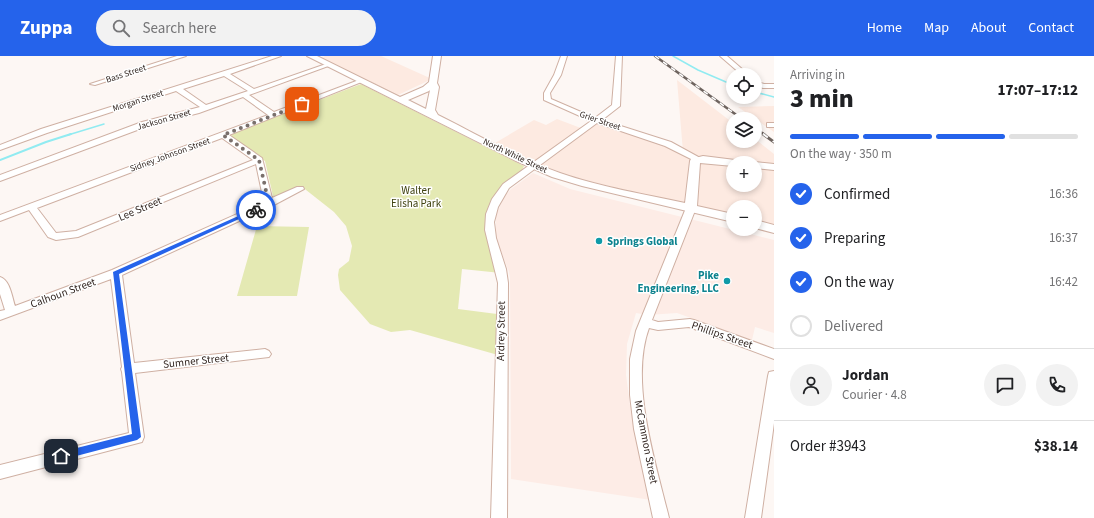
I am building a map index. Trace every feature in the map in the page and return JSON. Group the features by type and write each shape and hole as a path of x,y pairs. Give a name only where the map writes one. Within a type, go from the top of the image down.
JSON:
{"main road":[{"name":"North White Street","path":"310,56 535,166 582,184 726,216"},
{"path":"435,117 430,110 435,87 433,83 437,56"},
{"path":"400,100 426,89 433,83"},
{"path":"691,208 694,163 698,159 726,161"},
{"path":"762,166 774,168"},
{"path":"762,226 774,229"}],"street":[{"name":"Bass Street","path":"93,84 182,56"},
{"name":"Morgan Street","path":"0,148 44,131 278,56"},
{"name":"Grier Street","path":"564,56 556,81 547,93 548,100 597,121 655,139 698,159"},
{"name":"Ardrey Street","path":"499,518 503,283 502,272 490,239 490,214 496,200 506,186 616,106 619,56"},
{"path":"723,56 738,68"},
{"name":"Jackson Street","path":"0,178 145,124 206,108 328,65"},
{"path":"224,73 253,91"},
{"name":"Sidney Johnson Street","path":"0,218 361,82"},
{"path":"762,86 774,86"},
{"path":"177,88 206,108"},
{"path":"243,94 274,115"},
{"path":"223,135 259,160 269,204"},
{"name":"Lee Street","path":"31,206 52,235 56,237 78,234 259,160"},
{"name":"Calhoun Street","path":"0,316 116,273 300,190"},
{"name":"McCammon Street","path":"661,518 641,429 637,395 636,359 645,323 691,208"},
{"path":"0,472 137,437 127,369 116,273"},
{"path":"0,281 11,312"},
{"name":"Phillips Street","path":"645,323 658,326 690,323 774,354"},
{"name":"Sumner Street","path":"127,369 265,354"},
{"path":"753,518 774,376"}],"shaded area":[{"path":"325,56 381,56 432,79 398,95 321,58"},
{"path":"677,80 726,118 726,148 762,148 762,145 774,154 774,225 762,222 762,200 726,200 726,213 582,180 538,164 495,143 534,120 546,125 557,119 586,130 597,122 643,136 683,152"},
{"path":"774,106 774,132 762,124 762,112 745,112 738,107"},
{"path":"533,173 570,189 726,228 726,236 758,236 774,240 774,333 755,327 752,340 677,313 648,315 636,313 627,344 626,375 630,405 651,500 511,479 510,278 496,239 496,215 504,197 511,189"}],"green space":[{"name":"Walter Elisha Park","path":"361,84 524,166 520,175 506,185 489,214 501,273 462,269 458,309 497,314 498,355 410,330 391,332 370,324 340,290 338,275 339,269 349,261 352,246 346,226 334,212 301,186 277,196 273,196 265,161 231,138 232,134 235,132"},
{"path":"257,226 309,227 297,296 237,296"}],"waterway":[{"path":"673,56 698,70 726,82"},
{"path":"762,94 774,97"},
{"path":"68,135 104,124"},
{"path":"0,160 71,134"}],"railway":[{"path":"655,56 732,112"},
{"path":"763,134 774,142"}],"way so far":[{"path":"256,210 269,204 259,160 223,135 302,104"}],"place":[{"name":"Springs Global","path":"599,241"},
{"name":"Pike Engineering, LLC","path":"727,281"}],"route":[{"path":"61,456 137,437 127,369 116,273 256,210"}]}
